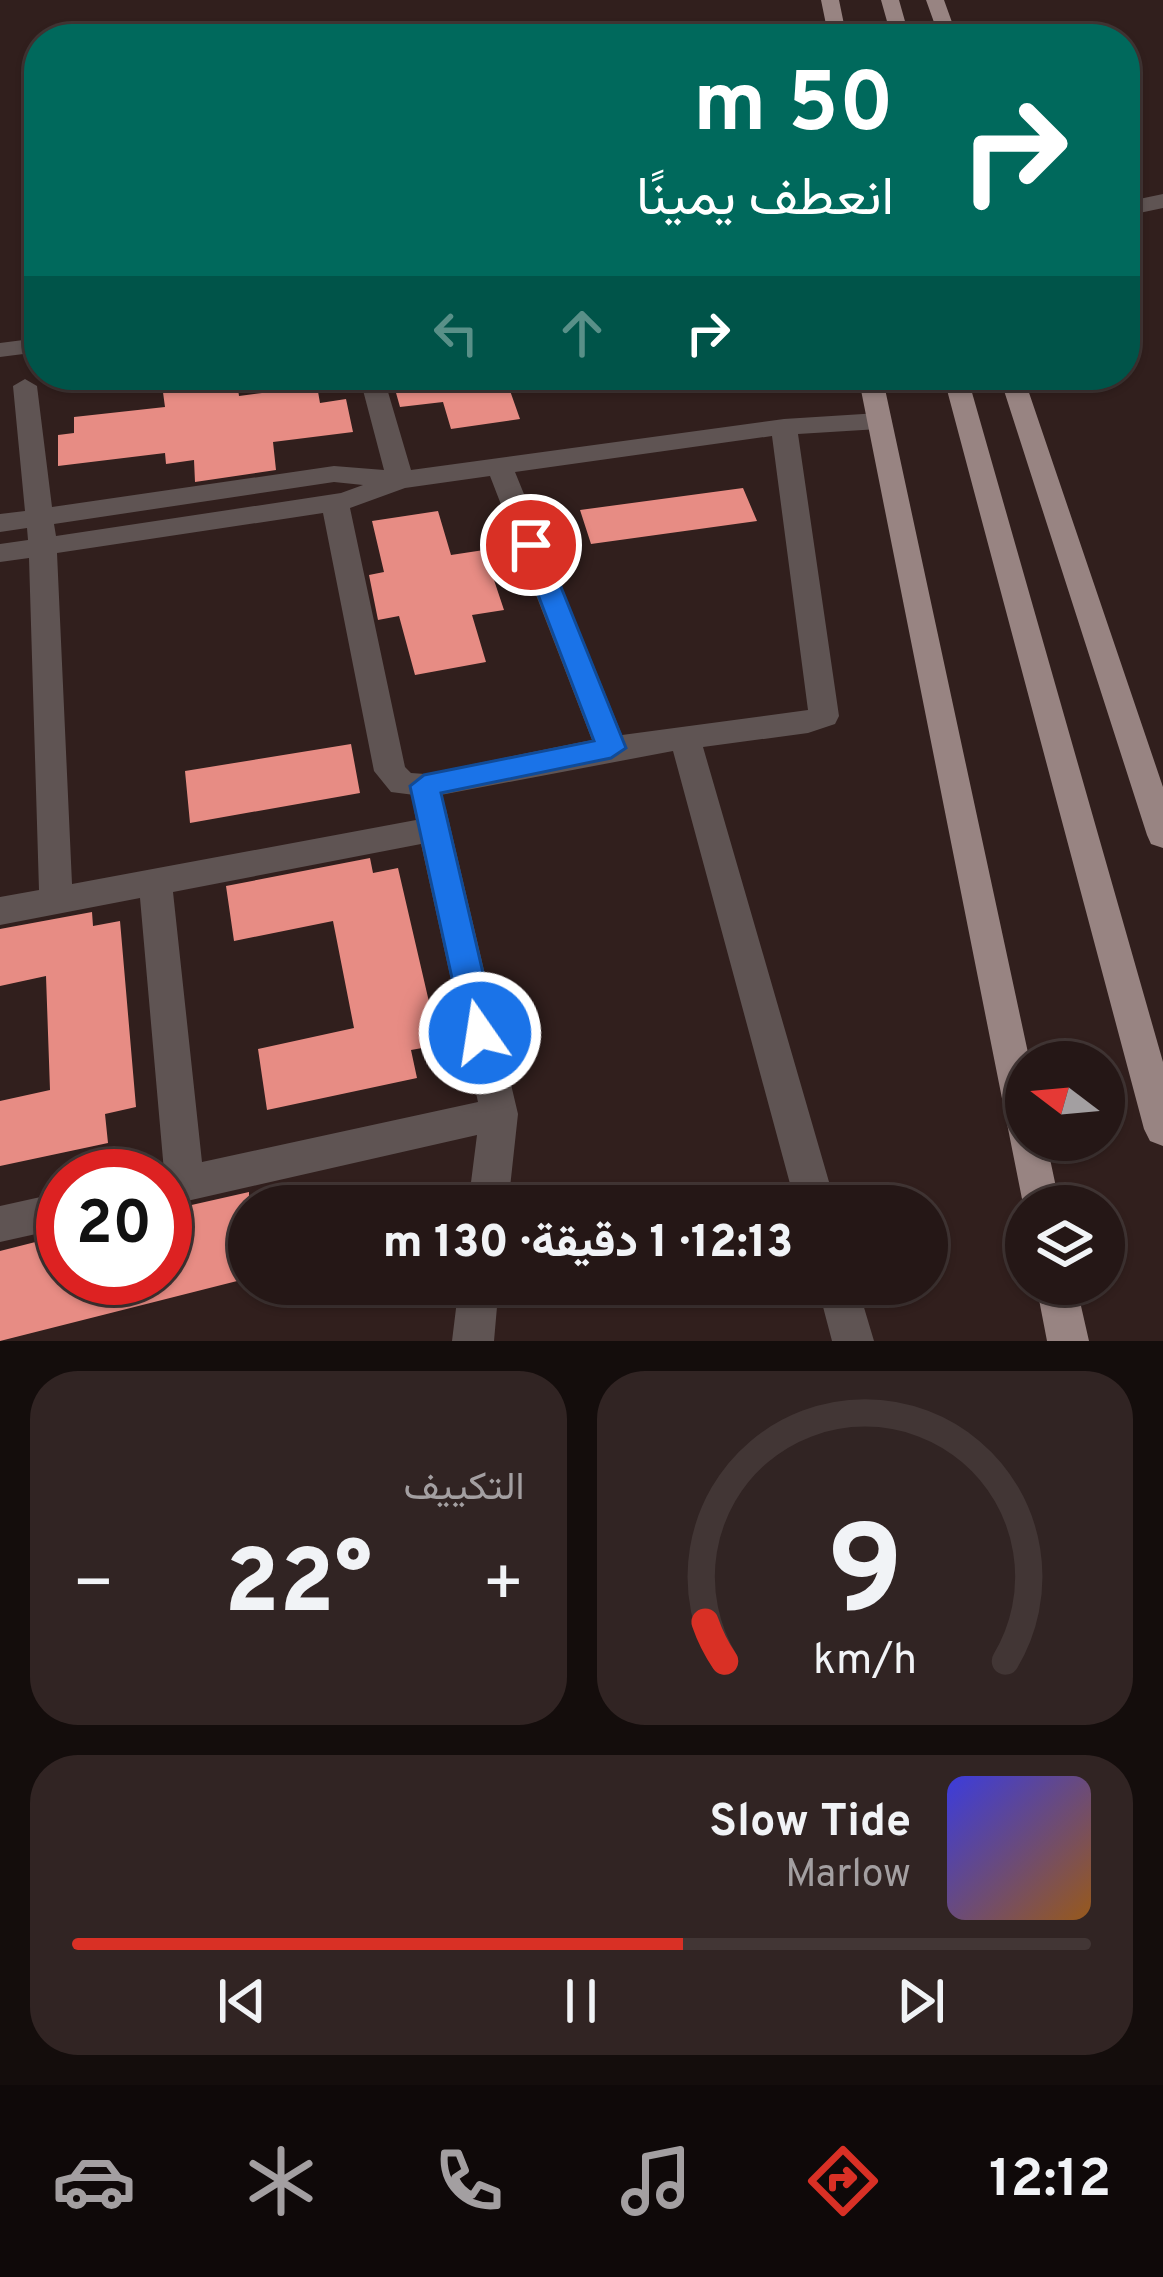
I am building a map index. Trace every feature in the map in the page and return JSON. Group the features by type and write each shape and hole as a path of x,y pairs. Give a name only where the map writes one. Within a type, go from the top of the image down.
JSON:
{"main road":[{"path":"873,390 1007,1041"},
{"path":"959,390 1163,1129"},
{"path":"1016,390 1163,835"},
{"path":"1060,1305 1068,1341"}],"street":[{"path":"25,390 40,532 56,900"},
{"path":"375,390 400,480"},
{"path":"0,523 40,532 335,503 400,480 499,464 784,427 879,421"},
{"path":"335,503 390,771 402,784 424,786 611,748 808,722 824,716 784,427"},
{"path":"499,464 611,748"},
{"path":"0,553 40,532 334,474 400,480"},
{"path":"685,738 810,1185"},
{"path":"424,786 499,1114 491,1185"},
{"path":"0,911 434,830"},
{"path":"155,882 173,1149"},
{"path":"192,1181 499,1114"},
{"path":"0,1224 36,1216"},
{"path":"473,1341 477,1305"},
{"path":"844,1305 854,1341"}],"building":[{"path":"163,390 238,390 239,396 318,390 320,403 346,399 353,432 273,442 276,470 195,482 194,460 166,464 165,453 58,466 58,435 74,433 74,417 165,407"},
{"path":"395,390 510,390 520,419 451,429 443,402 400,407"},
{"path":"743,488 757,521 591,544 580,510"},
{"path":"438,511 451,555 484,550 504,610 472,615 486,662 415,675 399,616 378,620 369,575 384,572 372,521"},
{"path":"351,744 360,793 190,823 185,771"},
{"path":"370,858 373,873 398,868 439,1045 411,1050 417,1078 267,1110 258,1049 354,1028 333,921 234,941 226,886"},
{"path":"92,912 93,926 120,921 136,1107 105,1114 108,1143 80,1149 36,1149 36,1158 0,1166 0,1101 50,1090 46,976 0,986 0,929"},
{"path":"228,1197 228,1283 192,1292 192,1205"},
{"path":"36,1242 36,1305 142,1305 0,1341 0,1251"}],"route":[{"path":"480,1033 424,786 611,748 531,545"}]}
